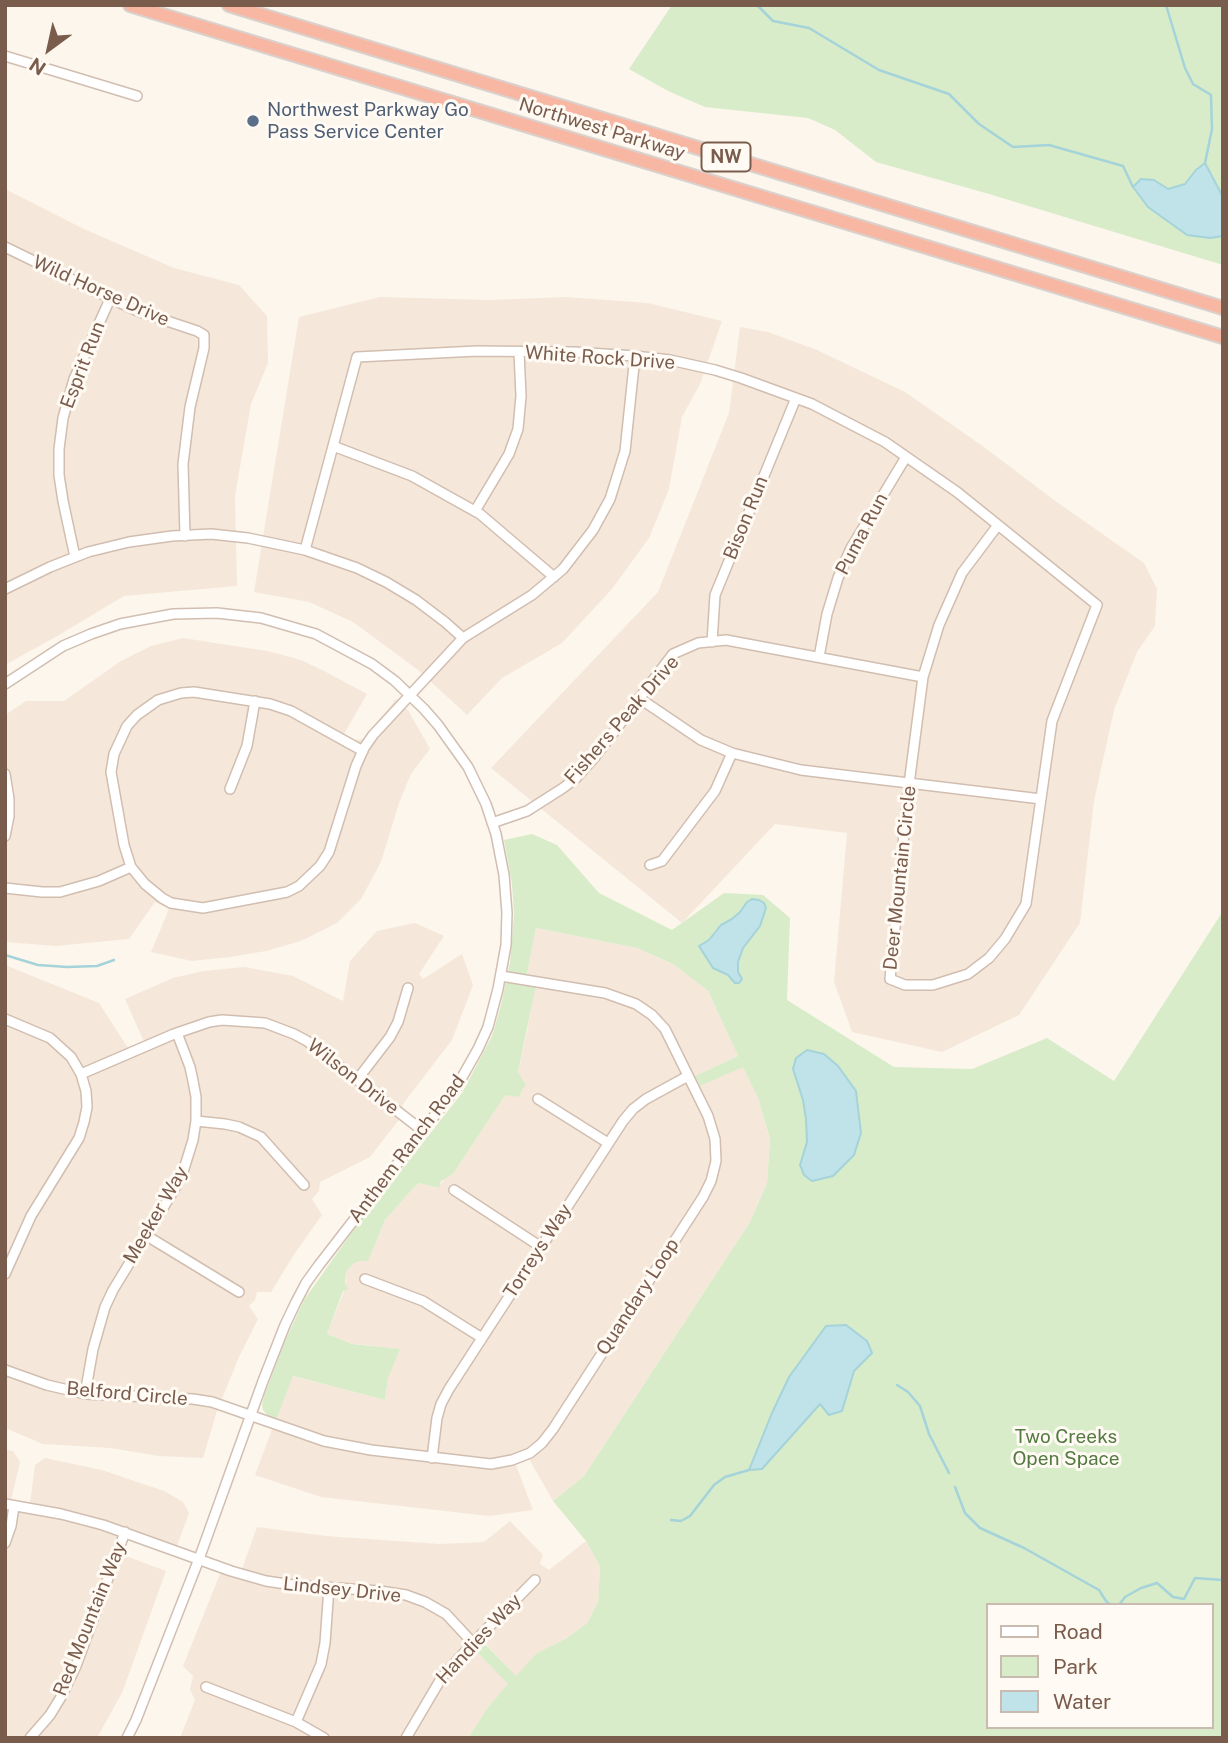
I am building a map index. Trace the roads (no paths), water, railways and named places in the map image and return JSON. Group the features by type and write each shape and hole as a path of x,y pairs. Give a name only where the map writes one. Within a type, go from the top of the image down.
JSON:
{"highway":[{"name":"Northwest Parkway","path":"130,5 1223,337"},
{"name":"Northwest Parkway","path":"229,5 1223,308"}],"street":[{"path":"5,56 137,96"},
{"name":"Wild Horse Drive","path":"5,247 110,299 204,335 204,348 190,407 183,464 185,536"},
{"name":"Esprit Run","path":"75,557 59,475 63,418 74,379 110,299"},
{"name":"White Rock Drive","path":"305,550 357,357 477,351 635,356 715,370 832,413 885,442 957,492 998,525"},
{"path":"475,511 509,454 518,429 521,397 519,352"},
{"path":"363,751 291,711 270,704 194,692 181,692 158,700 127,726 114,754 111,772 124,845 131,867 145,884 162,898 171,903 203,908 287,892 299,886 320,866 329,852 353,774 363,751 384,721 463,638 532,595 563,569 593,530 610,499 625,451 635,356"},
{"name":"Bison Run","path":"712,642 715,595 796,398"},
{"path":"333,446 412,476 475,511 554,577"},
{"name":"Puma Run","path":"819,657 827,614 851,548 906,457"},
{"name":"Deer Mountain Circle","path":"998,525 1097,605 1052,721 1027,904 1005,939 989,958 968,974 933,985 905,985 890,979 909,784 923,677 939,625 962,573 998,525"},
{"path":"5,589 75,557 129,542 211,534 248,538 305,550 357,568 419,602 463,638"},
{"name":"Anthem Ranch Road","path":"5,684 64,646 91,634 120,624 173,614 217,613 261,618 316,634 372,664 410,695 438,725 468,767 486,804 504,875 506,945 488,1027 456,1088 306,1283 285,1325 199,1559 127,1738"},
{"name":"Fishers Peak Drive","path":"492,823 527,811 576,778 673,654 698,643 726,640 923,677"},
{"path":"639,698 701,740 732,753 801,770 1041,799"},
{"path":"230,789 247,747 255,701"},
{"path":"650,865 662,861 715,791 732,753"},
{"path":"5,775 9,816 5,836"},
{"path":"5,888 60,891 99,881 131,867"},
{"name":"Quandary Loop","path":"250,1415 327,1442 432,1458 491,1464 530,1453 553,1429 703,1197 716,1161 715,1139 708,1116 666,1029 636,1004 605,993 501,976"},
{"path":"357,1080 390,1037 398,1022 408,988"},
{"path":"5,1019 50,1038 71,1057 81,1074 87,1107 79,1138 31,1216 5,1273"},
{"name":"Wilson Drive","path":"81,1074 177,1033 209,1023 222,1020 265,1023 307,1041 423,1131"},
{"name":"Meeker Way","path":"85,1394 91,1358 105,1307 183,1172 193,1140 196,1097 190,1067 177,1033"},
{"name":"Torreys Way","path":"432,1458 437,1418 449,1389 608,1143 633,1109 647,1097 688,1076"},
{"path":"538,1099 608,1143"},
{"path":"196,1121 239,1127 261,1137 304,1185"},
{"path":"454,1190 541,1247"},
{"path":"147,1236 239,1292"},
{"path":"365,1279 423,1301 482,1338"},
{"name":"Belford Circle","path":"5,1370 47,1385 85,1394 193,1399 212,1402 250,1415"},
{"path":"5,1544 11,1526 10,1505"},
{"name":"Lindsey Drive","path":"10,1505 103,1525 265,1581 405,1595 446,1614 473,1643"},
{"name":"Red Mountain Way","path":"30,1738 61,1697 76,1666 125,1532"},
{"name":"Handies Way","path":"406,1738 442,1677 535,1580"},
{"path":"296,1722 321,1664 329,1587"},
{"path":"206,1686 296,1722 324,1738"}],"water":[{"path":"1205,163 1223,197 1223,236 1210,238 1187,235 1148,207 1133,187 1141,179 1154,180 1168,189 1185,184"},
{"path":"752,899 764,903 766,908 760,926 743,948 738,962 738,972 742,979 735,983 728,975 713,968 699,946 709,940 721,925 732,919"},
{"path":"807,1050 824,1054 838,1066 856,1091 861,1133 854,1155 833,1176 812,1181 804,1175 800,1165 807,1142 806,1119 793,1069 796,1058"},
{"path":"846,1325 867,1341 872,1353 854,1371 842,1411 829,1415 820,1404 762,1469 749,1470 789,1377 826,1326"}],"waterway":[{"path":"757,5 773,21 809,28 879,70 949,94 979,124 1013,147 1049,145 1123,166 1133,187"},
{"path":"1166,5 1185,68 1193,84 1211,95 1212,129 1205,163"},
{"path":"5,955 38,965 67,967 97,966 114,960"},
{"path":"897,1385 908,1392 920,1406 929,1434 949,1473"},
{"path":"671,1520 681,1521 690,1516 714,1485 725,1477 749,1470"},
{"path":"955,1487 965,1513 980,1528 1024,1548 1099,1590 1108,1603"},
{"path":"1120,1603 1125,1597 1141,1588 1157,1583 1173,1597 1184,1599 1195,1578 1223,1580"}],"place":[{"name":"Northwest Parkway Go Pass Service Center","path":"253,121"}],"park label":[{"name":"Two Creeks Open Space","path":"1066,1448"}]}
